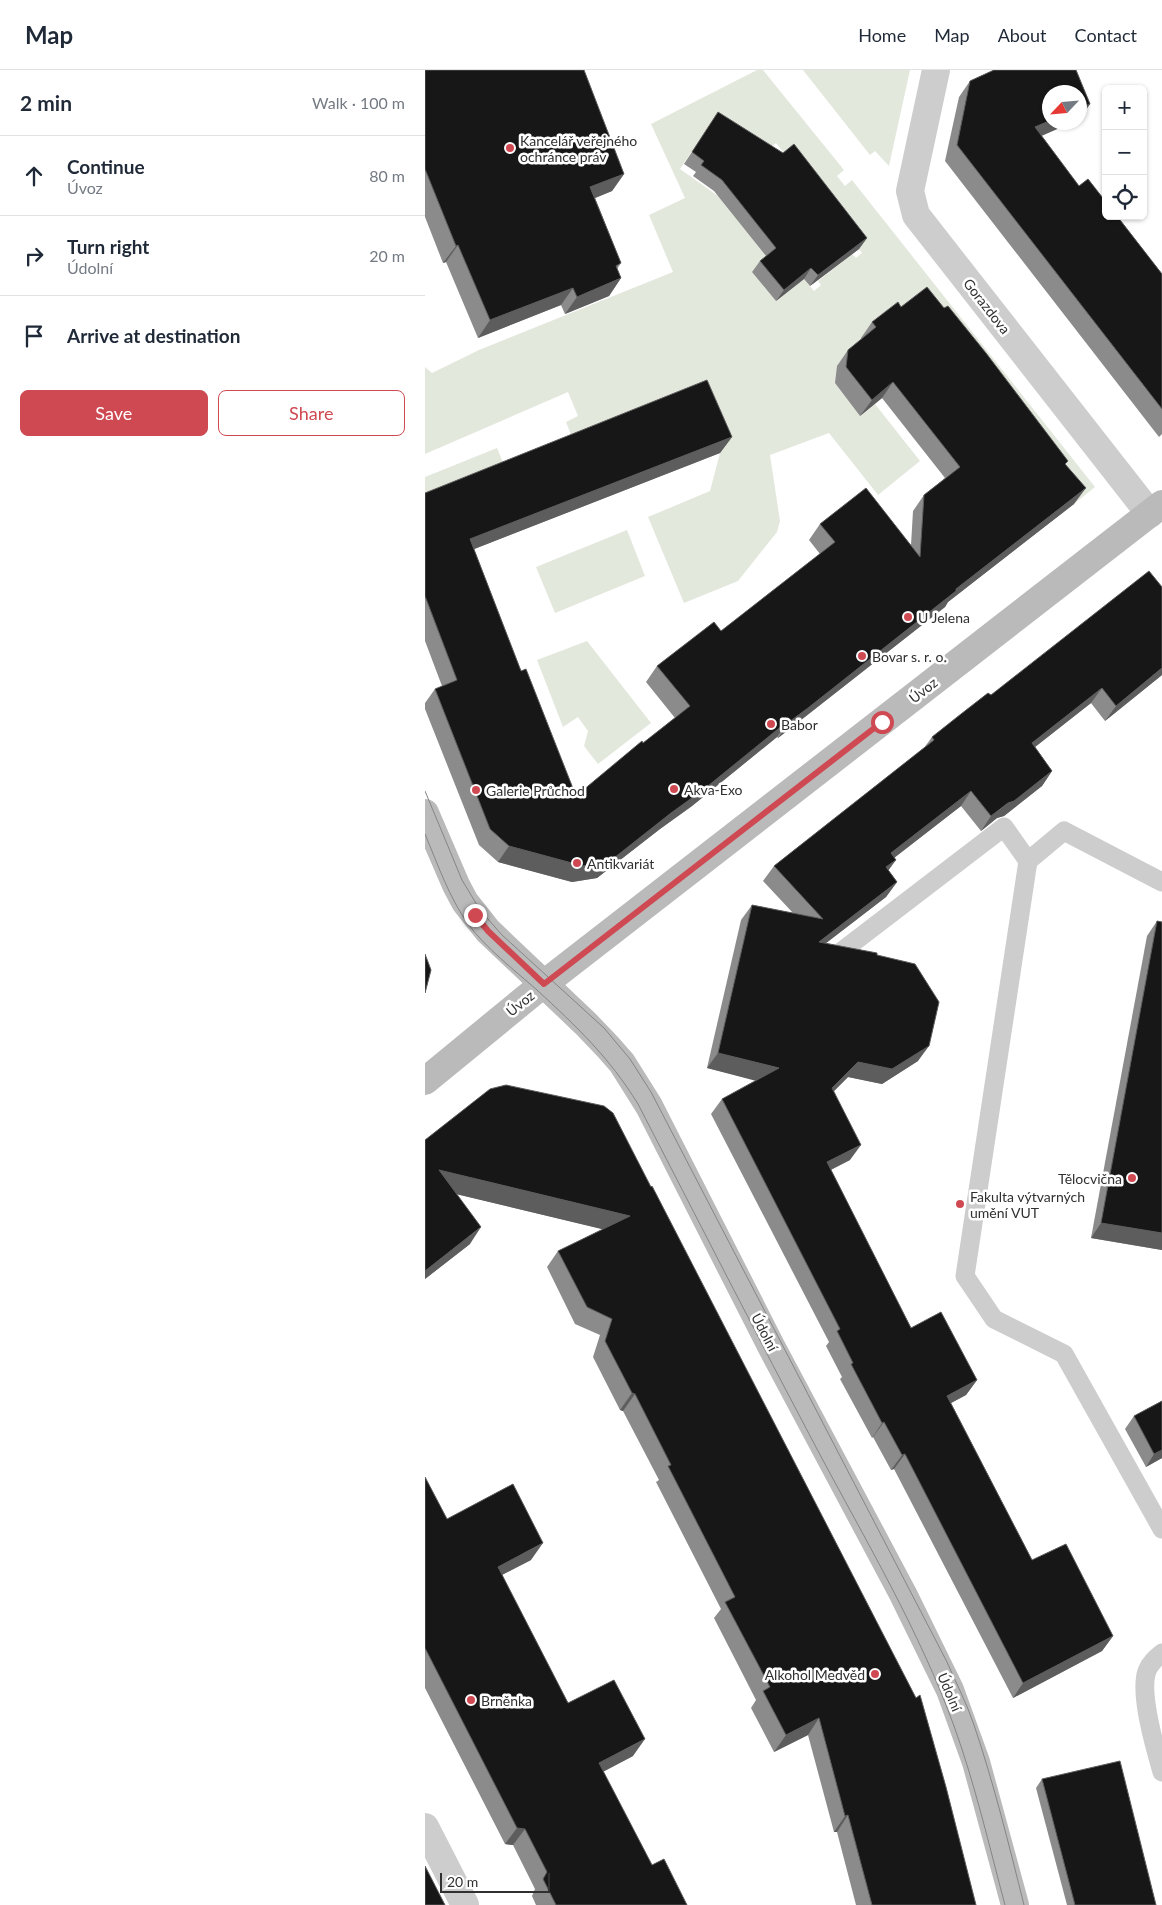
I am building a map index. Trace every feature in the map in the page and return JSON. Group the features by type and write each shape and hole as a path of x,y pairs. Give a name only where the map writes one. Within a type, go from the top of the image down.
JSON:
{"street":[{"name":"Gorazdova","path":"936,70 910,191 916,215 1158,515"},
{"name":"Úvoz","path":"425,1081 544,984 1158,515"},
{"name":"Údolní","path":"425,813 442,855 465,902 488,931 608,1047 636,1084 771,1346 903,1594 950,1690 988,1802 1015,1905"},
{"path":"425,1827 465,1905"}],"lane":[{"path":"842,951 1004,827 1028,861"},
{"path":"1162,882 1064,831 1028,861 965,1276 994,1319 1064,1354 1162,1529"},
{"path":"1162,1653 1153,1661 1147,1671 1144,1684 1146,1706 1162,1772"}],"shaded area":[{"path":"757,70 763,70 844,170 837,176 845,186 852,180 1095,487 1074,504 1053,480 865,343 860,416 875,404 920,461 878,495 829,433 770,455 780,521 777,532 738,581 684,603 648,517 710,491 720,453 719,449 575,445 566,422 578,416 568,392 425,454 425,367 432,373 479,350 673,272 649,215 685,198 651,124","holes":["711,123 761,155 776,143 862,253 856,258 852,254 818,281 821,285 814,291 804,279 776,301 768,259 728,203 680,169"]},
{"path":"803,70 910,70 889,166 875,151 870,155"},
{"path":"497,448 507,472 430,503 425,490 425,477"},
{"path":"627,530 645,576 555,613 536,567"},
{"path":"587,641 651,723 598,764 584,746 588,731 578,717 563,727 537,660"}],"building":[{"name":"Kancelář veřejného ochránce práv","path":"425,70 584,70 624,174 590,187 621,263 616,266 621,278 577,297 573,288 490,320 458,245 456,246 425,169"},
{"path":"994,70 1076,70 1082,85 1042,85 1042,124 1035,127 1079,186 1088,179 1102,197 1102,220 1120,220 1162,274 1162,409 957,145 970,81"},
{"path":"718,112 783,153 794,144 867,238 818,275 811,268 784,290 760,261 776,248 722,180 701,165 704,161 692,152"},
{"path":"927,287 944,308 948,306 986,353 1068,461 1065,464 1086,488 808,708 788,721 703,790 609,862 583,866 509,846 490,829 435,689 457,680 425,596 425,493 707,380 732,437 470,539 521,671 526,669 576,796 642,741 643,743 690,706 657,666 714,622 721,631 835,542 820,524 866,488 920,557 924,495 960,467 893,382 872,400 846,367 848,350 876,327 872,322 898,302 901,307"},
{"path":"1149,571 1162,587 1162,668 1116,706 1102,688 1032,743 1052,771 1014,801 1008,803 991,816 971,791 891,853 896,860 886,867 897,882 819,942 877,953 877,955 915,964 939,1002 929,1046 892,1069 858,1062 832,1088 861,1145 827,1162 911,1328 941,1312 977,1380 947,1396 1032,1560 1066,1544 1113,1636 1023,1683 905,1454 902,1455 884,1422 882,1423 851,1364 853,1363 837,1331 840,1329 722,1099 779,1068 718,1053 752,905 823,919 774,866 934,740 932,737 961,714 988,693 991,695"},
{"name":"Tělocvična","path":"1157,921 1162,922 1162,1233 1101,1223"},
{"path":"425,954 431,970 425,993"},
{"path":"506,1085 604,1106 613,1113 916,1698 920,1695 976,1905 872,1905 848,1815 845,1816 819,1718 786,1735 763,1691 770,1687 725,1602 735,1597 668,1466 671,1465 635,1394 632,1393 605,1341 612,1319 587,1307 558,1251 630,1216 439,1170 481,1227 425,1271 425,1140 490,1089"},
{"path":"1162,1401 1162,1450 1154,1454 1134,1416"},
{"path":"425,1477 447,1519 513,1484 543,1543 498,1567 568,1703 614,1680 645,1739 599,1763 652,1865 664,1859 687,1905 556,1905 543,1879 547,1872 525,1829 517,1828 425,1648"},
{"path":"1120,1761 1156,1905 1075,1905 1042,1779"},
{"path":"425,1866 445,1905 425,1905"}],"tram line":[{"path":"425,791 462,880 480,910 502,935 604,1028 630,1059 651,1092 947,1662 968,1709 981,1747 1024,1905"},
{"path":"425,834 449,892 461,914 475,933 592,1043 616,1072 638,1104 795,1408 891,1586 925,1655 962,1748 1005,1905"}],"place":[{"name":"Kancelář veřejného ochránce práv","path":"510,148"},
{"name":"U Jelena","path":"908,617"},
{"name":"Bovar s. r. o.","path":"862,656"},
{"name":"Babor","path":"771,724"},
{"name":"Akva-Exo","path":"674,789"},
{"name":"Galerie Průchod","path":"476,790"},
{"name":"Antikvariát","path":"577,863"},
{"name":"Tělocvična","path":"1132,1178"},
{"name":"Fakulta výtvarných umění VUT","path":"960,1204"},
{"name":"Alkohol Medvěd","path":"875,1674"},
{"name":"Brněnka","path":"471,1700"}],"route":[{"path":"475,915 488,931 544,984 882,722"}]}
